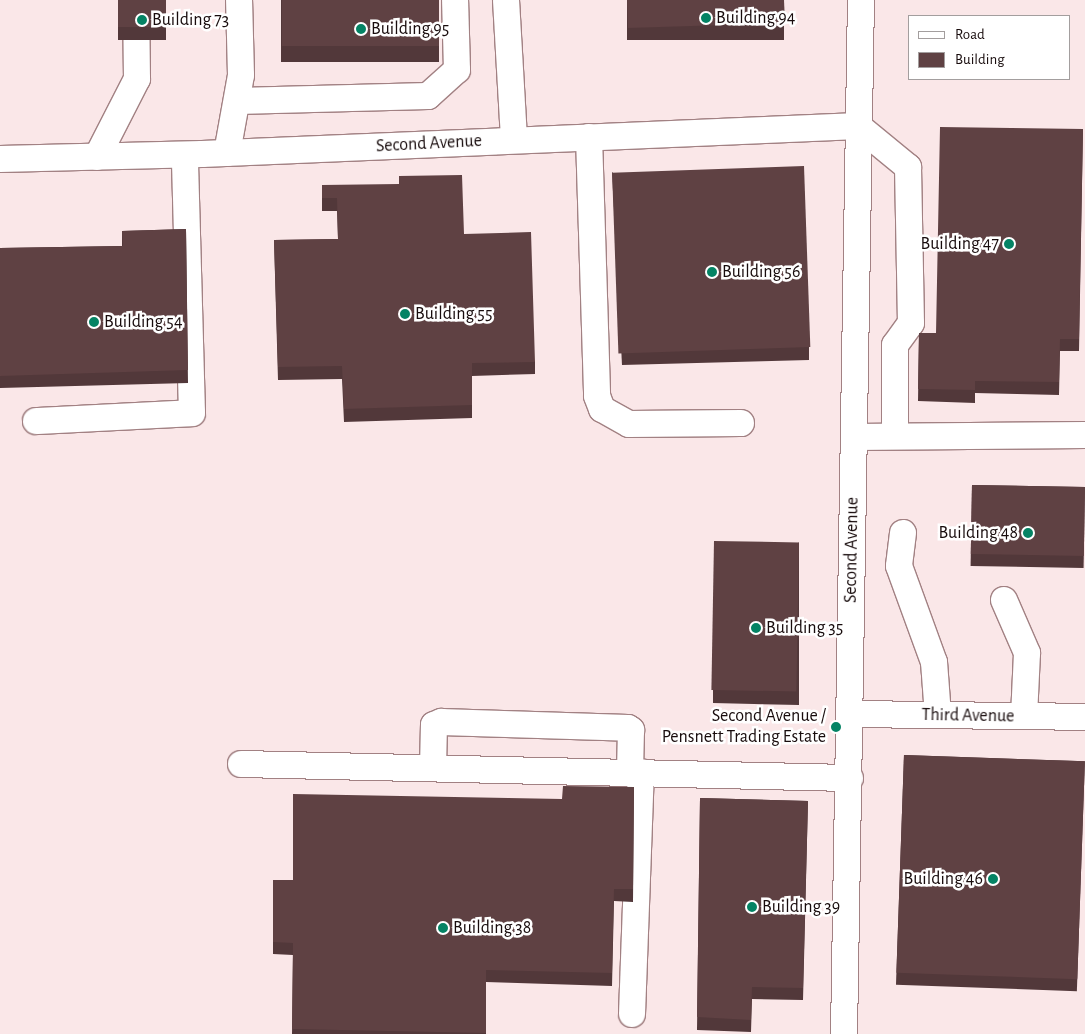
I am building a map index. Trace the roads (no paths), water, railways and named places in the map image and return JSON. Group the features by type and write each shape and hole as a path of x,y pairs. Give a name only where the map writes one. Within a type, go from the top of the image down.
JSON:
{"street":[{"path":"97,157 137,79 136,0"},
{"path":"228,153 241,75 239,0"},
{"path":"236,101 428,96 457,70 455,0"},
{"path":"506,0 514,140"},
{"name":"Second Avenue","path":"844,1034 850,778 861,0"},
{"path":"858,126 908,167 910,323 895,345 895,436"},
{"name":"Second Avenue","path":"0,159 228,153 858,126"},
{"path":"590,137 597,396 602,409 629,424 741,423"},
{"path":"36,420 192,413 185,154"},
{"path":"854,437 1085,435"},
{"path":"903,533 899,566 934,662 938,715"},
{"path":"1004,600 1028,653 1024,716"},
{"name":"Third Avenue","path":"850,714 1085,718"},
{"path":"433,768 434,725 441,722 628,728 631,730 635,772 632,1014"},
{"path":"241,764 850,778"}],"place":[{"name":"Building 94","path":"706,18"},
{"name":"Building 73","path":"142,20"},
{"name":"Building 95","path":"361,29"},
{"name":"Building 47","path":"1009,244"},
{"name":"Building 56","path":"712,272"},
{"name":"Building 55","path":"405,314"},
{"name":"Building 54","path":"94,322"},
{"name":"Building 48","path":"1028,533"},
{"name":"Building 35","path":"756,628"},
{"name":"Second Avenue / Pensnett Trading Estate","path":"836,727"},
{"name":"Building 46","path":"993,879"},
{"name":"Building 39","path":"752,907"},
{"name":"Building 38","path":"443,928"}]}
